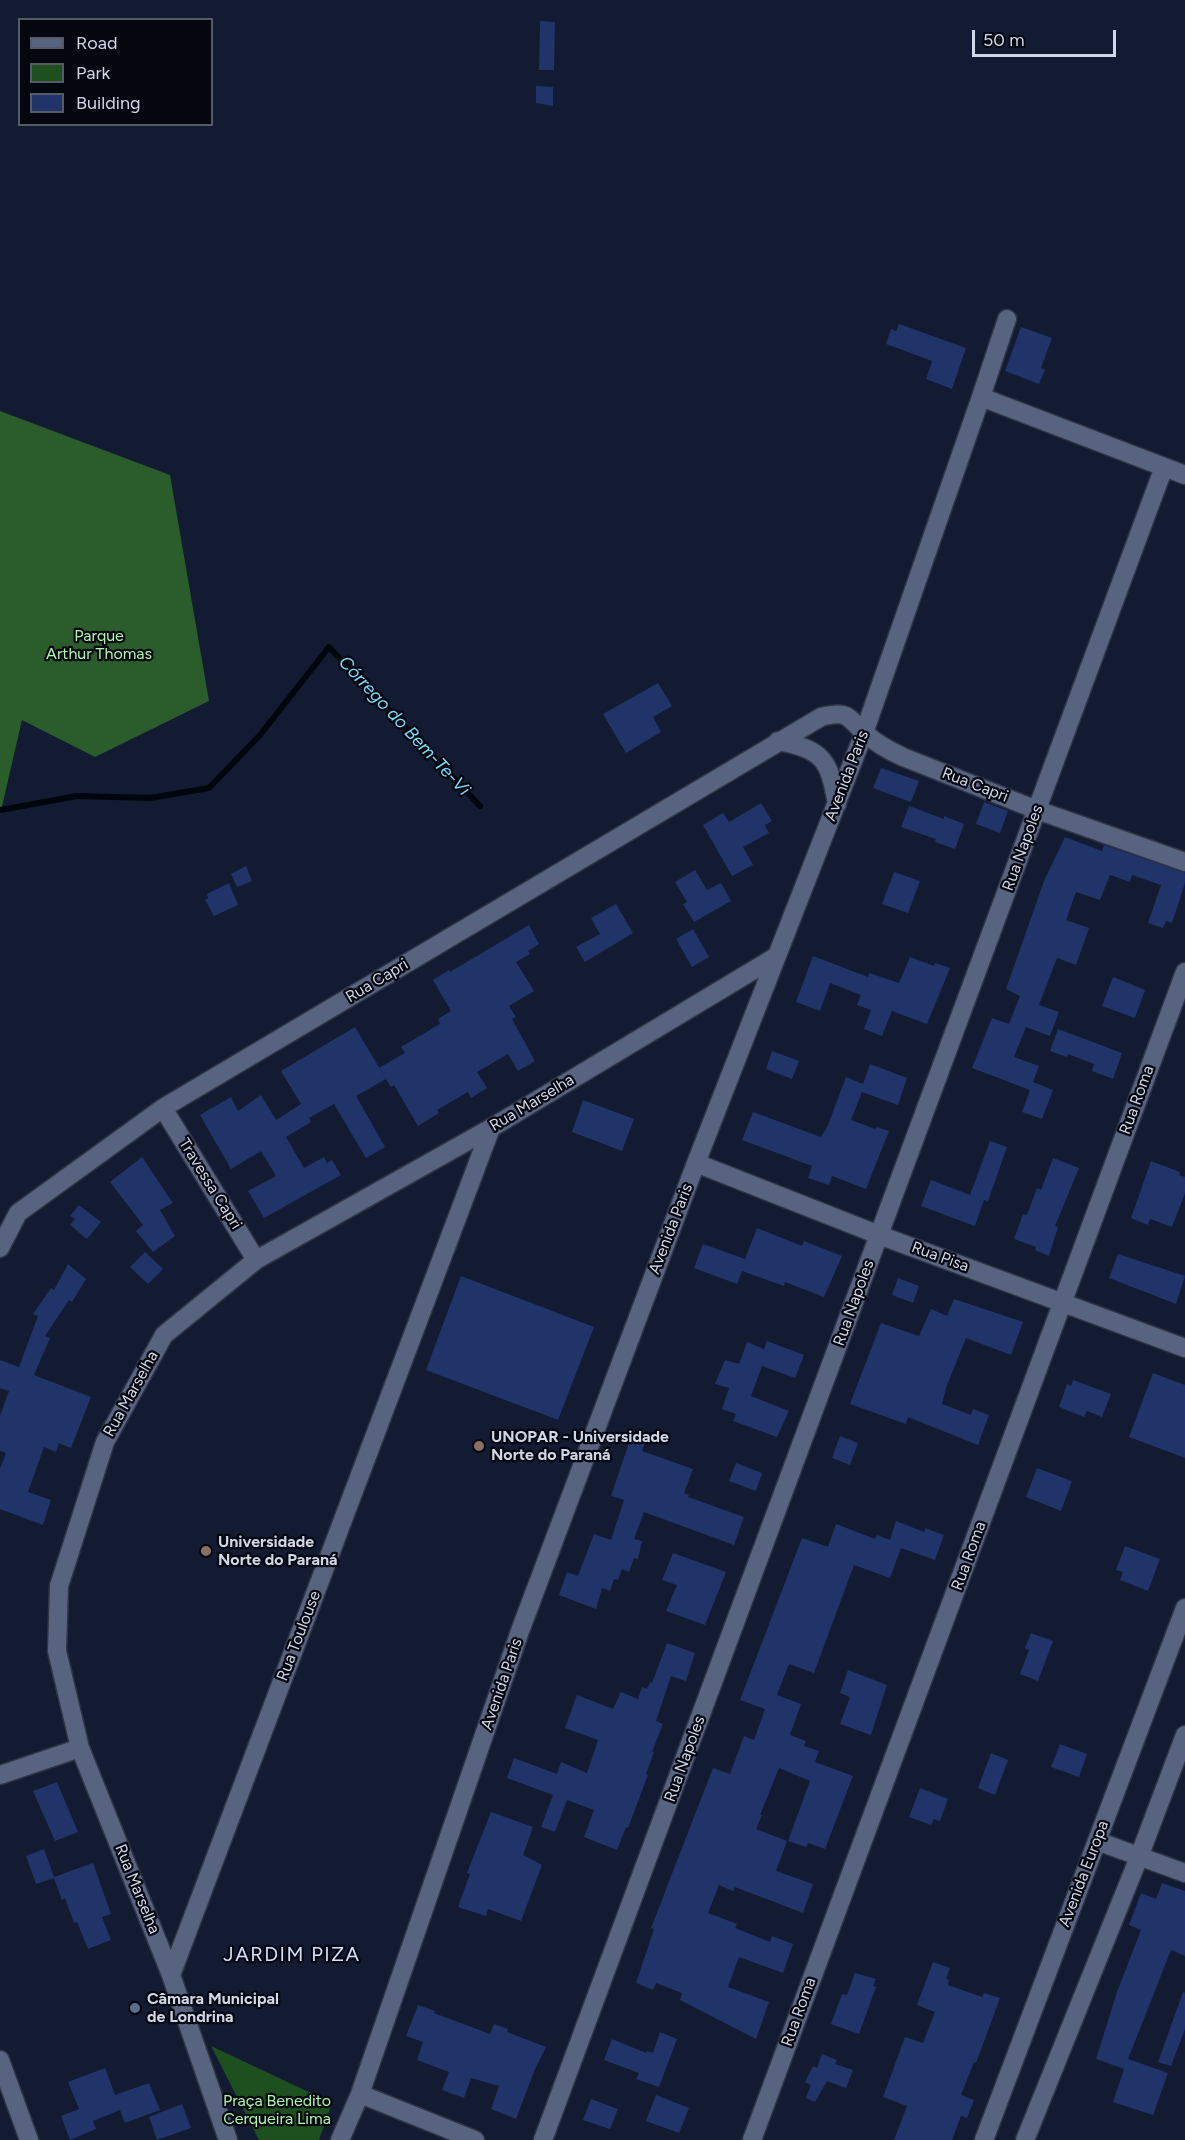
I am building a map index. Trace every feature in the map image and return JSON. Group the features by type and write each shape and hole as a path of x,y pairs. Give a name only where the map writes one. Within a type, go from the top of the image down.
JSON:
{"street":[{"name":"Avenida Paris","path":"340,2140 360,2094 520,1631 696,1164 864,733 981,397 1006,318"},
{"path":"981,397 1185,475"},
{"name":"Rua Napoles","path":"543,2140 1164,467"},
{"name":"Rua Capri","path":"0,1248 18,1213 163,1108 820,717 835,714 846,716 854,720 864,733 882,747 903,757 1037,810 1185,862"},
{"path":"778,741 813,751 824,761 832,775 837,804"},
{"name":"Rua Marselha","path":"228,2140 171,1975 80,1748 57,1651 59,1586 105,1442 164,1335 256,1260 491,1128 777,956"},
{"name":"Rua Roma","path":"752,2140 1185,972"},
{"name":"Travessa Capri","path":"163,1108 256,1260"},
{"name":"Rua Toulouse","path":"171,1975 491,1128"},
{"name":"Rua Pisa","path":"696,1164 1185,1348"},
{"name":"Avenida Europa","path":"984,2140 1185,1608"},
{"path":"1025,2140 1139,1857 1185,1735"},
{"path":"0,1775 80,1748"},
{"path":"1097,1841 1185,1873"},
{"path":"0,2060 29,2140"},
{"path":"360,2094 475,2140"}],"green space":[{"name":"Parque Arthur Thomas","path":"0,411 170,475 209,701 95,757 22,720 0,815"},
{"name":"Praça Benedito Cerqueira Lima","path":"211,2046 332,2103 319,2140 259,2140"}],"building":[{"path":"540,21 555,22 554,70 539,70"},
{"path":"536,86 553,87 553,106 536,103"},
{"path":"899,324 966,348 952,389 926,379 932,361 886,344 891,329 896,331"},
{"path":"1021,327 1052,338 1041,368 1045,370 1039,384 1005,371"},
{"path":"658,683 672,706 653,717 661,732 626,753 603,714"},
{"path":"881,768 919,781 911,802 873,788"},
{"path":"984,802 1008,811 1000,833 976,824"},
{"path":"761,803 772,821 765,825 769,833 743,847 753,865 732,876 703,825 723,813 729,822"},
{"path":"909,806 964,824 955,849 935,842 936,839 901,827"},
{"path":"1065,837 1102,851 1104,845 1185,873 1185,883 1172,923 1166,921 1163,928 1148,923 1161,885 1132,875 1130,882 1110,875 1100,900 1076,892 1066,920 1089,928 1076,965 1057,958 1039,1005 1059,1012 1050,1036 1026,1027 1014,1057 1039,1066 1030,1090 972,1068 992,1018 1009,1024 1020,996 1006,989 1044,881"},
{"path":"246,866 252,881 237,887 231,874"},
{"path":"695,870 707,890 721,883 731,901 694,922 683,904 687,902 675,882"},
{"path":"894,872 920,881 908,913 882,904"},
{"path":"229,883 238,905 214,916 205,900 208,898 207,894"},
{"path":"616,904 633,933 585,962 576,947 600,934 591,918"},
{"path":"529,925 539,944 528,951 530,954 516,962 534,991 509,1006 516,1017 512,1019 535,1061 518,1071 508,1054 477,1072 487,1088 471,1098 468,1092 437,1110 439,1113 418,1126 394,1085 391,1087 379,1068 405,1053 401,1047 440,1024 438,1019 451,1011 433,980"},
{"path":"693,929 709,957 692,967 676,939"},
{"path":"813,956 868,977 869,973 899,983 910,957 934,966 935,963 950,968 927,1024 892,1011 882,1036 864,1029 871,1010 857,1005 861,995 830,983 820,1011 796,1002"},
{"path":"1113,977 1145,990 1135,1018 1102,1006"},
{"path":"355,1027 386,1079 356,1096 385,1147 366,1158 334,1104 309,1118 311,1122 286,1137 304,1168 324,1157 327,1163 332,1160 341,1175 264,1218 248,1191 276,1176 261,1151 231,1169 200,1115 231,1097 238,1111 261,1095 276,1120 301,1104 281,1071"},
{"path":"1058,1029 1122,1053 1113,1079 1092,1071 1094,1064 1068,1054 1067,1057 1050,1051"},
{"path":"772,1051 799,1061 792,1079 766,1069"},
{"path":"870,1064 907,1078 898,1105 862,1092 851,1120 875,1129 877,1127 889,1131 866,1189 832,1176 829,1185 808,1178 812,1166 742,1140 753,1112 821,1137 828,1125 846,1077 863,1084"},
{"path":"1033,1082 1053,1090 1042,1119 1022,1112"},
{"path":"583,1100 634,1119 622,1151 572,1132"},
{"path":"990,1141 1007,1147 988,1201 984,1200 975,1226 921,1206 931,1180 970,1195"},
{"path":"142,1157 173,1203 160,1210 175,1236 153,1252 136,1231 143,1225 110,1182"},
{"path":"1053,1158 1079,1168 1055,1226 1058,1227 1049,1256 1035,1250 1036,1247 1014,1239 1023,1214 1027,1215 1037,1188 1041,1190"},
{"path":"1151,1161 1180,1172 1179,1175 1185,1177 1185,1193 1172,1227 1150,1219 1148,1225 1131,1218"},
{"path":"79,1205 101,1222 87,1239 70,1225 75,1219 70,1216"},
{"path":"757,1228 802,1246 804,1241 842,1256 824,1297 785,1282 784,1286 742,1271 737,1284 694,1268 703,1244 745,1259"},
{"path":"145,1252 163,1269 148,1284 130,1267"},
{"path":"1118,1254 1185,1276 1176,1304 1109,1278"},
{"path":"68,1264 86,1279 72,1302 69,1300 45,1336 50,1338 34,1375 91,1397 71,1448 59,1443 56,1452 44,1447 28,1492 51,1500 43,1525 0,1509 0,1469 6,1453 0,1451 0,1416 9,1391 0,1388 0,1360 19,1367 38,1316 33,1314 51,1288 54,1290"},
{"path":"461,1276 594,1327 558,1420 426,1370"},
{"path":"898,1278 919,1286 913,1303 892,1295"},
{"path":"954,1299 1023,1322 1011,1355 966,1338 946,1388 942,1404 971,1415 973,1409 989,1415 978,1445 908,1417 906,1424 850,1404 881,1323 919,1336 931,1309 947,1316"},
{"path":"767,1341 804,1355 795,1378 762,1366 751,1396 789,1411 777,1437 733,1421 736,1414 722,1409 729,1388 715,1384 725,1360 739,1364 747,1342 764,1349"},
{"path":"1153,1373 1185,1385 1185,1458 1129,1437"},
{"path":"1073,1380 1111,1394 1102,1417 1087,1411 1084,1417 1059,1407 1067,1384 1071,1386"},
{"path":"840,1436 858,1443 850,1465 832,1458"},
{"path":"631,1437 645,1442 642,1451 693,1469 684,1493 689,1495 688,1497 744,1517 734,1545 644,1512 634,1539 642,1541 638,1559 634,1558 629,1572 622,1569 618,1580 614,1579 610,1591 602,1588 596,1609 559,1595 567,1572 578,1576 594,1534 611,1540 624,1500 611,1496"},
{"path":"736,1463 762,1473 756,1491 729,1481"},
{"path":"1037,1468 1072,1481 1061,1511 1026,1497"},
{"path":"896,1521 924,1532 925,1528 944,1535 935,1560 901,1548 890,1578 854,1565 814,1673 789,1664 777,1695 801,1704 790,1735 806,1741 804,1746 819,1751 815,1762 853,1776 825,1849 808,1843 806,1847 788,1841 810,1781 779,1768 760,1815 762,1815 756,1829 787,1841 776,1871 813,1884 803,1913 735,1887 733,1891 719,1885 708,1913 737,1924 735,1928 770,1942 772,1936 793,1944 783,1973 739,1957 728,1987 769,2002 756,2039 680,2000 682,1993 656,1983 653,1990 636,1983 654,1929 651,1928 713,1768 730,1774 744,1736 754,1740 765,1709 740,1700 802,1538 828,1547 836,1524 875,1539 877,1535 890,1540"},
{"path":"1125,1546 1160,1559 1148,1591 1120,1580 1123,1572 1116,1570"},
{"path":"673,1553 726,1572 705,1625 666,1611 677,1585 662,1580"},
{"path":"1031,1633 1053,1641 1038,1681 1020,1674 1029,1650 1025,1648"},
{"path":"667,1643 695,1653 686,1681 671,1676 656,1721 663,1724 652,1752 654,1752 646,1774 648,1775 617,1850 584,1837 594,1810 567,1800 555,1832 541,1827 553,1795 507,1778 514,1758 557,1774 561,1762 587,1773 598,1740 565,1728 577,1695 613,1709 621,1692 638,1699 642,1687 647,1689 650,1682 652,1683"},
{"path":"848,1670 887,1685 871,1735 840,1724 850,1697 840,1693"},
{"path":"1060,1744 1087,1754 1079,1777 1051,1767"},
{"path":"991,1753 1008,1760 995,1795 978,1788"},
{"path":"57,1782 78,1832 55,1841 33,1791"},
{"path":"920,1788 948,1799 940,1821 934,1819 931,1825 909,1817"},
{"path":"491,1812 533,1827 523,1855 542,1865 521,1921 488,1909 486,1916 458,1907 470,1874 467,1873"},
{"path":"44,1849 54,1877 93,1863 111,1914 102,1917 111,1940 88,1949 77,1922 74,1923 65,1898 62,1900 54,1878 36,1884 26,1856"},
{"path":"1162,1883 1185,1891 1185,1956 1171,1950 1128,2059 1168,2073 1153,2115 1113,2102 1124,2069 1096,2059 1117,1992 1141,1930 1129,1925 1141,1893 1156,1899"},
{"path":"933,1962 950,1968 946,1979 949,1980 948,1985 982,1997 984,1993 1000,1998 976,2063 974,2062 961,2095 974,2100 967,2118 961,2116 952,2140 894,2140 907,2106 883,2097 905,2037 923,2043 935,2012 917,2005"},
{"path":"855,1973 876,1979 873,1986 876,1987 859,2034 831,2024 842,1994 847,1995"},
{"path":"1183,1992 1185,1993 1185,2029 1171,2066 1158,2062"},
{"path":"418,2005 490,2034 494,2024 508,2029 507,2032 546,2047 516,2119 491,2109 499,2086 471,2078 464,2098 442,2090 449,2072 417,2060 423,2042 406,2036"},
{"path":"660,2032 677,2039 659,2087 636,2079 639,2073 604,2060 612,2039 646,2053 647,2051 653,2053"},
{"path":"822,2054 837,2060 835,2064 853,2070 846,2088 827,2081 815,2102 806,2098 811,2085 805,2082 813,2066 817,2068"},
{"path":"105,2068 115,2095 149,2083 160,2110 125,2123 120,2110 93,2121 96,2129 70,2140 61,2116 79,2109 68,2082"},
{"path":"656,2095 689,2108 679,2133 646,2121"},
{"path":"591,2099 618,2109 610,2129 583,2120"},
{"path":"182,2104 191,2128 157,2140 149,2117"}],"waterway":[{"name":"Córrego do Bem-Te-Vi","path":"0,810 77,796 150,798 209,788 260,735 329,647 480,806"}],"place":[{"name":"UNOPAR - Universidade Norte do Paraná","path":"479,1446"},
{"name":"Universidade Norte do Paraná","path":"206,1551"},
{"name":"Câmara Municipal de Londrina","path":"135,2008"}],"district":[{"name":"JARDIM PIZA","path":"292,1955"}]}
